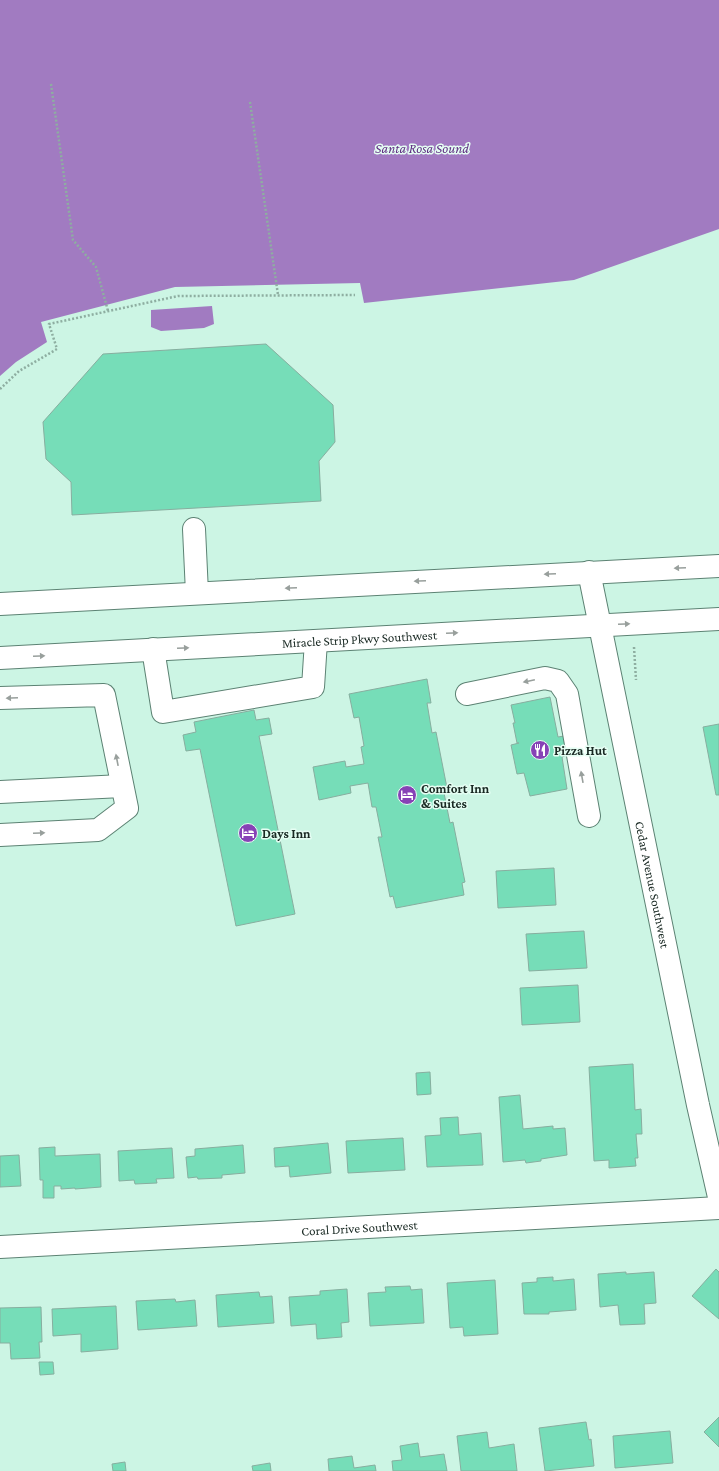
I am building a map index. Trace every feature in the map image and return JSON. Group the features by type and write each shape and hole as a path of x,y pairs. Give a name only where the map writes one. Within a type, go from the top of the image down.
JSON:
{"main road":[{"path":"194,529 197,593"},
{"path":"0,604 719,566"},
{"name":"Cedar Avenue Southwest","path":"589,572 698,1105 719,1197"},
{"name":"Miracle Strip Pkwy Southwest","path":"0,658 719,618"},
{"path":"153,650 163,712 313,687 316,640"},
{"path":"467,694 545,678 558,681 568,694 589,816"},
{"path":"0,698 104,696 126,808 98,830 0,835"},
{"path":"0,792 122,786"},
{"name":"Coral Drive Southwest","path":"0,1246 719,1208"}],"path":[{"path":"51,84 73,240 96,267 108,311"},
{"path":"250,102 278,295"},
{"path":"0,389 19,371 56,349 48,324 178,296 355,295"}],"water":[{"name":"Santa Rosa Sound","path":"0,0 719,0 719,229 574,280 364,303 360,283 175,287 41,322 47,342 16,362 0,376"},
{"path":"212,306 214,324 204,328 161,331 151,327 151,310"}],"building":[{"path":"266,344 333,405 335,442 319,461 321,501 72,515 71,482 46,459 43,422 103,354"},
{"name":"Comfort Inn & Suites","path":"427,679 431,703 427,703 432,733 436,732 448,793 444,793 450,823 453,822 465,882 462,883 464,895 396,908 393,896 390,897 378,837 382,837 376,807 372,807 368,783 350,786 351,793 319,800 313,767 345,761 346,767 364,764 361,747 364,746 359,717 354,718 349,694"},
{"name":"Pizza Hut","path":"550,697 558,737 564,736 568,755 562,757 567,789 530,796 524,773 517,774 511,745 519,743 517,743 511,705"},
{"name":"Days Inn","path":"254,710 256,720 269,718 272,734 259,736 295,914 236,926 200,749 186,751 183,735 196,732 194,722"},
{"path":"719,724 719,795 716,795 703,727"},
{"path":"554,868 556,905 498,908 496,871"},
{"path":"584,931 587,968 529,971 526,934"},
{"path":"578,985 580,1022 522,1025 520,988"},
{"path":"633,1064 635,1110 641,1109 642,1134 636,1134 638,1158 635,1158 636,1166 609,1168 609,1160 594,1161 589,1067"},
{"path":"430,1072 431,1094 417,1095 416,1073"},
{"path":"520,1095 523,1129 553,1126 553,1129 565,1128 567,1155 526,1163 525,1160 503,1162 499,1097"},
{"path":"458,1117 459,1135 481,1133 483,1165 427,1167 425,1136 441,1135 440,1118"},
{"path":"403,1138 405,1170 348,1173 346,1141"},
{"path":"328,1143 331,1173 290,1177 289,1166 275,1167 274,1148"},
{"path":"243,1145 245,1173 222,1175 222,1178 188,1178 186,1157 195,1156 195,1149"},
{"path":"55,1147 55,1156 100,1154 101,1187 61,1189 61,1186 54,1186 54,1198 43,1198 43,1180 40,1180 39,1148"},
{"path":"172,1148 174,1178 156,1179 157,1183 135,1184 134,1180 119,1181 118,1151"},
{"path":"19,1155 21,1186 0,1187 0,1156"},
{"path":"716,1269 719,1272 719,1319 692,1296"},
{"path":"626,1272 626,1274 654,1272 656,1303 644,1304 645,1324 620,1325 618,1305 600,1307 598,1274"},
{"path":"553,1277 553,1281 574,1279 576,1310 549,1312 549,1314 524,1314 522,1283 537,1282 537,1278"},
{"path":"495,1280 498,1334 464,1336 463,1327 450,1328 447,1283"},
{"path":"410,1286 411,1290 422,1289 424,1323 370,1326 368,1293 386,1292 385,1287"},
{"path":"347,1289 349,1322 341,1323 342,1337 317,1339 316,1324 291,1326 289,1297 320,1295 320,1291"},
{"path":"259,1292 260,1297 272,1296 274,1323 218,1327 216,1295"},
{"path":"175,1299 176,1302 195,1300 197,1326 138,1330 136,1301"},
{"path":"116,1306 118,1349 81,1352 81,1334 53,1336 52,1309"},
{"path":"41,1307 42,1342 39,1342 40,1358 11,1359 10,1343 0,1343 0,1308"},
{"path":"39,1362 53,1362 54,1374 40,1375"},
{"path":"719,1417 719,1447 704,1432"},
{"path":"586,1422 589,1440 591,1439 594,1466 545,1471 539,1428"},
{"path":"670,1431 673,1463 615,1468 613,1436"},
{"path":"487,1432 489,1448 514,1444 517,1471 461,1471 457,1436"},
{"path":"418,1443 420,1457 444,1454 447,1471 393,1471 392,1461 402,1460 400,1446"},
{"path":"352,1456 354,1468 375,1465 376,1471 329,1471 328,1459"},
{"path":"125,1462 126,1471 113,1471 112,1464"},
{"path":"270,1463 271,1471 253,1471 252,1466"}],"place":[{"name":"Pizza Hut","path":"540,750"},
{"name":"Comfort Inn & Suites","path":"407,795"},
{"name":"Days Inn","path":"248,833"}]}
